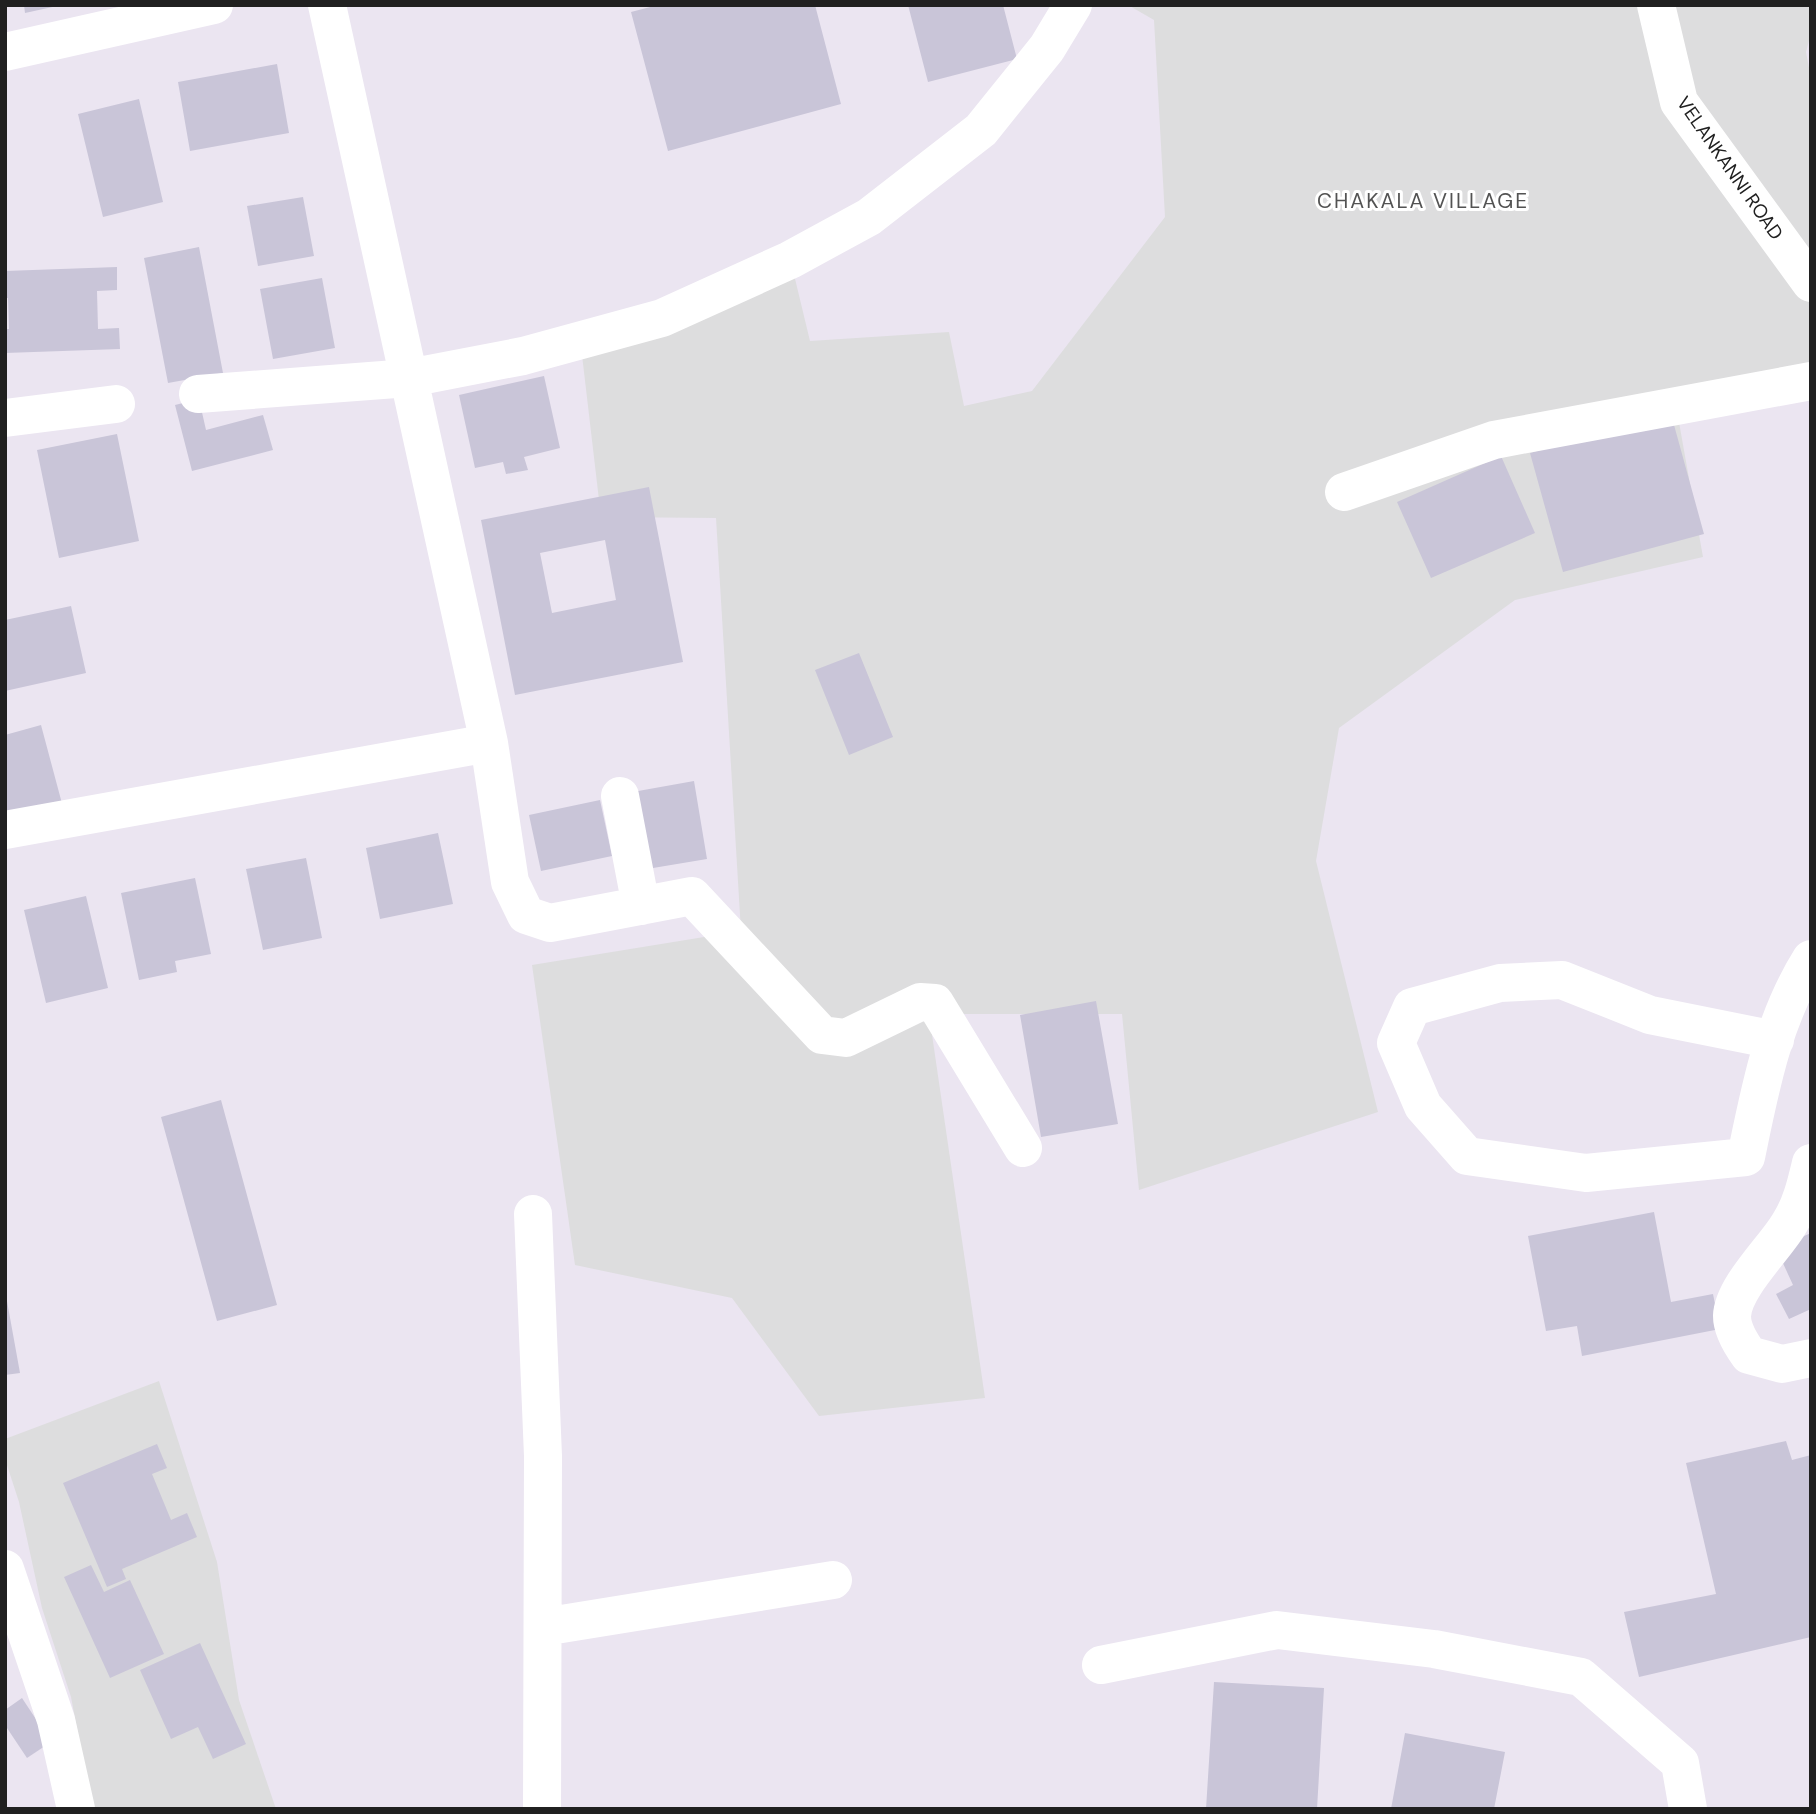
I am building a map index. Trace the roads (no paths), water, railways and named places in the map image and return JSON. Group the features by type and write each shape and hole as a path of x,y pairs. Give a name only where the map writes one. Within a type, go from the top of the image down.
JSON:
{"street":[{"path":"5,52 214,5"},
{"path":"327,5 489,743 510,882 526,915 550,923 692,896 822,1035 846,1038 920,1002 935,1003 1023,1148"},
{"path":"198,394 408,378 523,356 662,318 790,260 869,217 981,130 1048,47 1073,5"},
{"name":"VELANKANNI ROAD","path":"1656,5 1679,102 1811,283"},
{"path":"1344,492 1494,440 1811,381"},
{"path":"5,418 116,404"},
{"path":"5,830 489,743"},
{"path":"620,796 641,906"},
{"path":"1775,1041 1650,1015 1562,980 1500,983 1412,1007 1396,1043 1423,1106 1467,1156 1586,1173 1746,1157 1762,1077 1775,1041 1793,987 1811,959"},
{"path":"1811,1163 1800,1204 1789,1225 1753,1273 1732,1314 1739,1341 1749,1355 1782,1364 1811,1358"},
{"path":"533,1214 543,1456 542,1809"},
{"path":"5,1569 56,1720 76,1809"},
{"path":"543,1627 834,1580"},
{"path":"1101,1665 1277,1630 1434,1649 1581,1676 1680,1763 1688,1809"}],"district":[{"name":"CHAKALA VILLAGE","path":"1423,201"}]}
